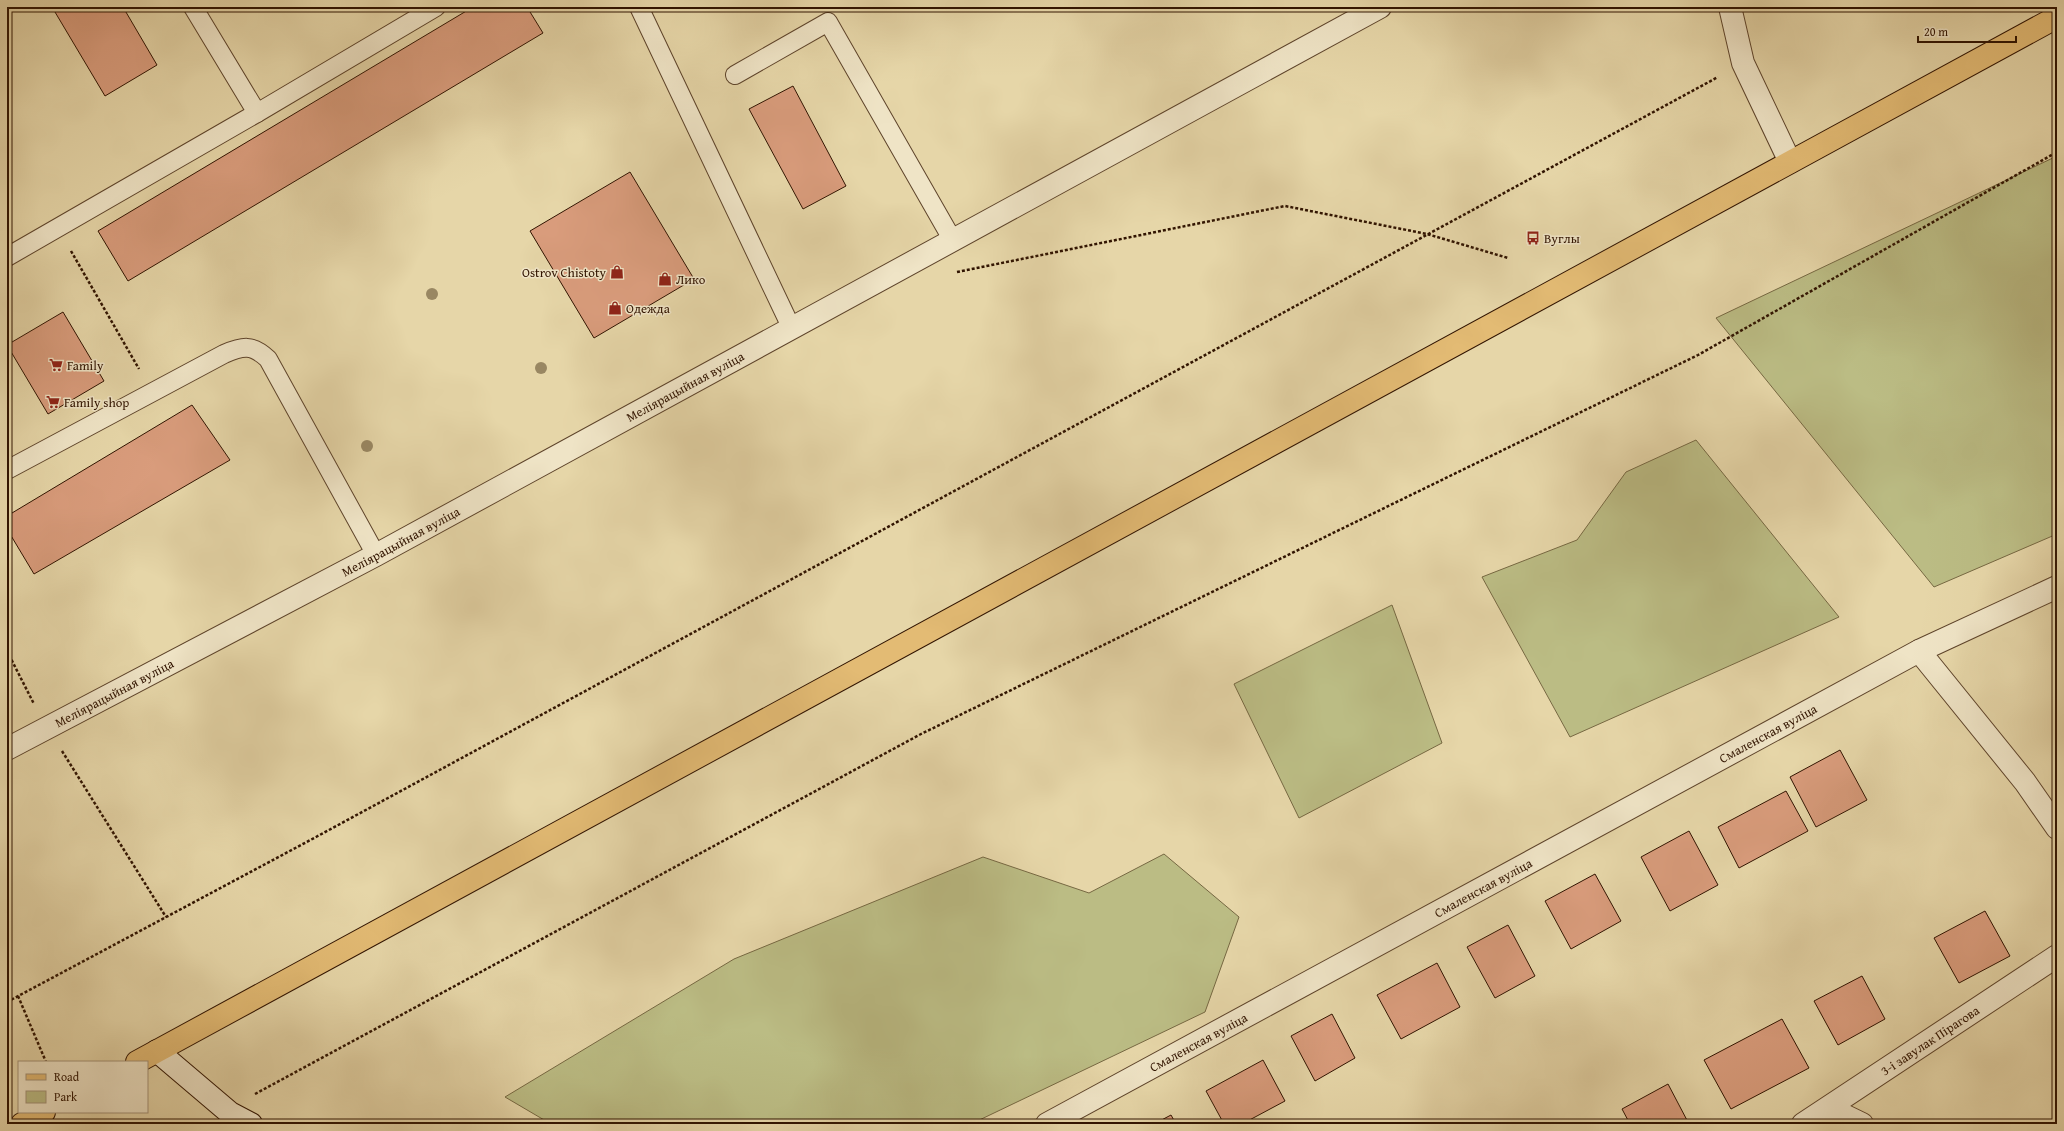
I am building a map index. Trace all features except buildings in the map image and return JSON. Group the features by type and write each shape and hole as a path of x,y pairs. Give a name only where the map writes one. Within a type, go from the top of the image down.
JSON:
{"main road":[{"path":"139,1061 2057,17"},
{"path":"22,1124 42,1113"}],"street":[{"name":"Меліярацыйная вуліца","path":"7,749 376,555 952,239 1380,7"},
{"path":"1730,7 1743,63 1790,162"},
{"name":"Смаленская вуліца","path":"1047,1124 1928,648 2057,587"},
{"path":"1928,648 2057,828"},
{"name":"3-і завулак Пірагова","path":"1803,1124 2057,956"},
{"path":"157,1051 230,1113 251,1124"},
{"path":"1829,1108 1862,1124"}],"lane":[{"path":"194,7 257,113"},
{"path":"7,257 257,113 436,7"},
{"path":"639,7 791,327"},
{"path":"735,75 828,22 952,239"},
{"path":"7,470 152,392 239,348 256,349 268,359 376,555"}],"path":[{"path":"7,1002 344,822 1743,63"},
{"path":"260,1090 921,734 1698,355 2057,152"},
{"path":"956,272 1285,206 1427,234 1508,258"},
{"path":"58,228 152,392"},
{"path":"7,651 47,728 166,916"},
{"path":"18,996 46,1061"}],"green space":[{"path":"2057,156 2057,534 1934,587 1716,318"},
{"path":"1696,440 1839,617 1570,737 1482,577 1577,540 1626,472"},
{"path":"1392,605 1442,743 1299,818 1234,684"},
{"path":"1164,854 1239,917 1205,1012 971,1124 551,1124 505,1097 734,959 983,857 1089,893"}],"place":[{"name":"Вуглы","path":"1533,238"},
{"name":"Ostrov Chistoty","path":"617,272"},
{"name":"Лико","path":"665,279"},
{"name":"Одежда","path":"615,308"},
{"name":"Family","path":"56,365"},
{"name":"Family shop","path":"53,402"}]}
